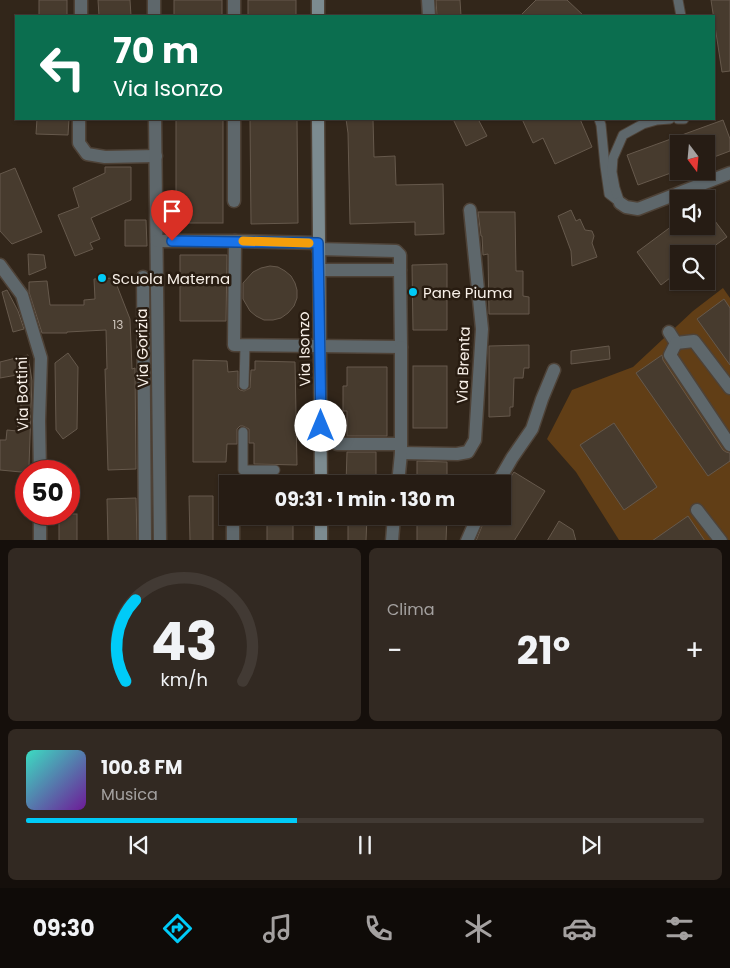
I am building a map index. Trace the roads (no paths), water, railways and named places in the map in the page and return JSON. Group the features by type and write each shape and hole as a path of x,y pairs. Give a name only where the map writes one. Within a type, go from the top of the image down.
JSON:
{"main road":[{"path":"318,0 318,15"},
{"name":"Via Isonzo","path":"318,120 321,475"},
{"path":"321,525 321,540"}],"street":[{"path":"81,0 81,15"},
{"path":"154,0 154,15"},
{"path":"234,0 234,15"},
{"path":"428,0 429,15"},
{"path":"80,120 79,143 87,154 105,157 156,156"},
{"name":"Via Gorizia","path":"155,120 160,540"},
{"path":"234,120 234,201"},
{"path":"620,203 626,207 638,209 730,173"},
{"name":"Via Brenta","path":"337,444 457,454 468,452 475,440 482,329 470,210"},
{"path":"157,241 235,241 396,251 400,255 401,347 399,475"},
{"path":"235,241 240,345 401,347"},
{"name":"Via Bottini","path":"0,265 22,295 41,358 40,460"},
{"path":"319,270 400,270"},
{"path":"143,277 146,540"},
{"path":"730,388 694,341 672,337 670,355 730,445"},
{"path":"502,475 532,429 554,370"},
{"path":"697,510 721,540"},
{"path":"40,525 40,540"},
{"path":"233,525 233,540"},
{"path":"392,540 393,525"},
{"path":"467,540 474,525"}],"lane":[{"path":"678,0 681,15"},
{"path":"599,120 609,194 620,203"},
{"path":"620,203 612,172 613,158 624,135 643,124 657,120"},
{"path":"240,345 244,385"},
{"path":"243,432 242,470 275,470"}],"place":[{"name":"Scuola Materna","path":"102,278"},
{"name":"Pane Piuma","path":"413,292"}]}
